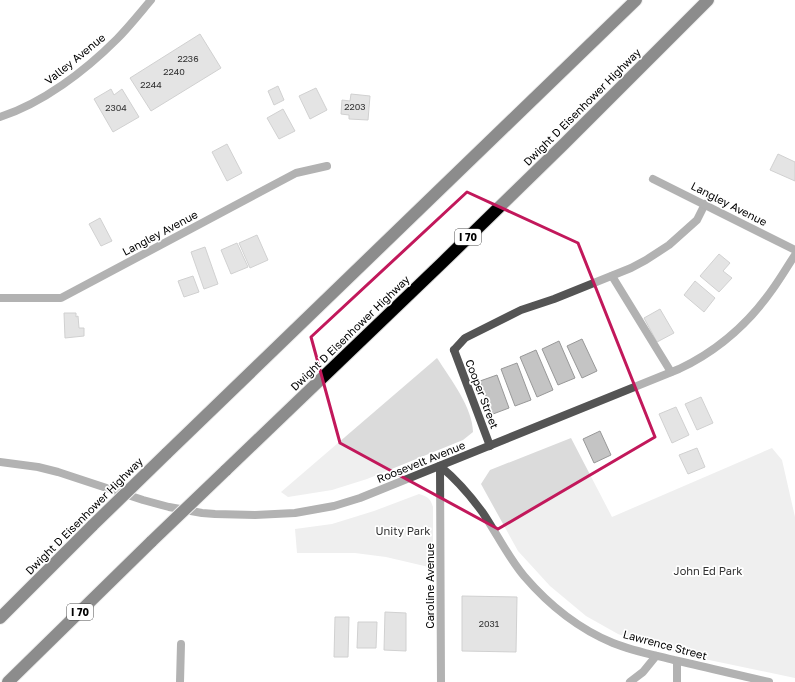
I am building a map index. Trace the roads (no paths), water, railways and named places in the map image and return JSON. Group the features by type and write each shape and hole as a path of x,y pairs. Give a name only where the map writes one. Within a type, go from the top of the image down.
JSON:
{"highway":[{"name":"Dwight D Eisenhower Highway","path":"0,618 166,454 636,0"},
{"name":"Dwight D Eisenhower Highway","path":"8,682 152,541 454,252 708,0"}],"street":[{"name":"Valley Avenue","path":"0,117 34,102 52,92 96,59 116,40 151,0"},
{"name":"Langley Avenue","path":"0,298 61,298 296,173 327,166"},
{"name":"Langley Avenue","path":"654,179 795,250"},
{"path":"671,372 612,276 631,268 669,246 697,220 705,204"},
{"name":"Roosevelt Avenue","path":"0,462 38,467 58,472 143,500 169,507 202,513 255,515 295,513 334,506 360,498 686,366 714,348 735,332 745,322 771,291 795,255"},
{"name":"Cooper Street","path":"490,446 454,350 465,338 521,310 554,299 612,276"},
{"name":"Lawrence Street","path":"440,466 456,479 470,495 516,566 533,586 567,617 601,637 631,650 769,682"},
{"name":"Caroline Avenue","path":"440,466 441,682"},
{"path":"180,682 181,644"},
{"path":"630,682 643,672 656,656"},
{"path":"677,661 677,682"}],"park label":[{"name":"Unity Park","path":"403,531"},
{"name":"John Ed Park","path":"708,571"}]}
